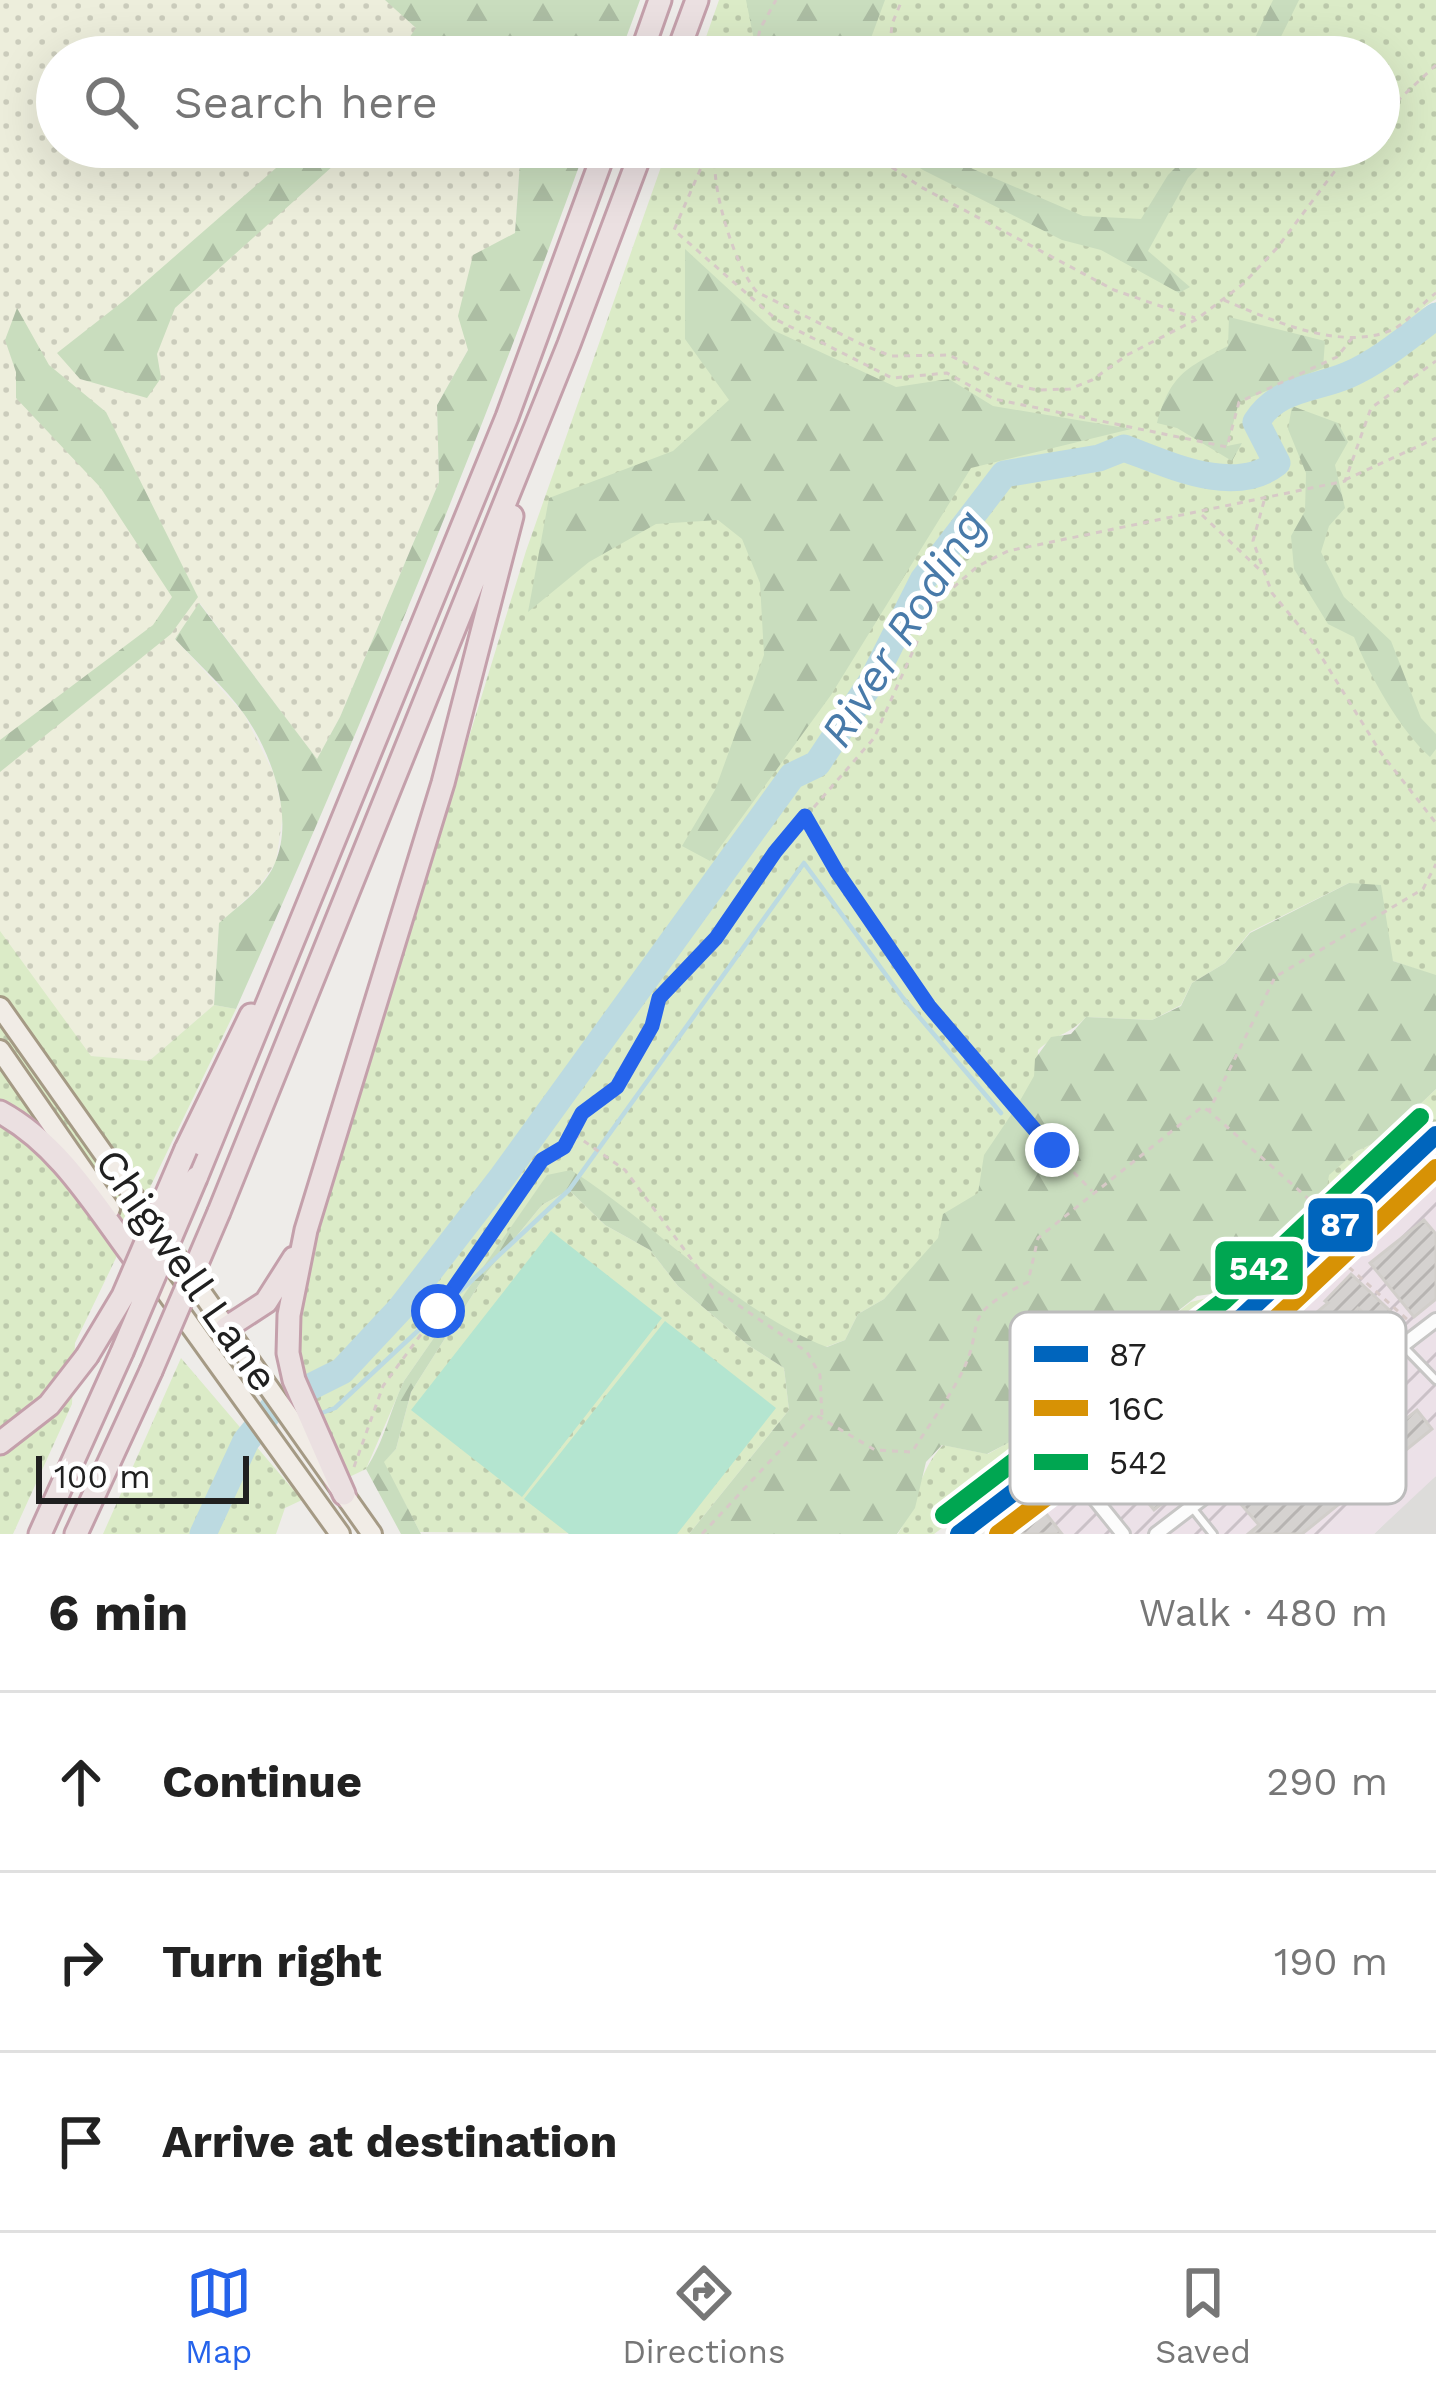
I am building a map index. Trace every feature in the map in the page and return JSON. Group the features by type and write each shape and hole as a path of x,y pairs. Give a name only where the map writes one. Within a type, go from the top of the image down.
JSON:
{"highway":[{"path":"648,36 661,0"},
{"path":"684,36 697,0"},
{"path":"40,1534 122,1352 293,942 507,417 599,168"},
{"path":"76,1534 219,1212 533,434 635,168"},
{"path":"344,1494 306,1426 288,1353 289,1315 307,1231 443,783 533,434"},
{"path":"0,1443 49,1405 87,1356 123,1296 232,1049 293,942"},
{"path":"0,1112 58,1157 138,1263 151,1271"},
{"path":"226,1328 274,1293 307,1231"}],"main road":[{"name":"Chigwell Lane","path":"0,1007 269,1387 306,1426"},
{"name":"Chigwell Lane","path":"0,1050 340,1534"},
{"path":"195,1332 226,1328"},
{"path":"344,1494 372,1534"}],"street":[{"path":"1247,1312 1436,1135"},
{"path":"1406,1343 1436,1320"},
{"path":"959,1534 1010,1495"},
{"path":"1100,1504 1124,1534"},
{"path":"1156,1534 1195,1504"}],"lane":[{"path":"82,1166 104,1151"},
{"path":"1406,1348 1436,1380"},
{"path":"1191,1507 1214,1534"}],"path":[{"path":"759,36 776,0"},
{"path":"891,36 902,0"},
{"path":"1400,98 1436,65"},
{"path":"701,168 674,230 777,320 892,378 947,373 994,400 1227,447 1239,402 1337,357 1353,338"},
{"path":"714,168 730,243 745,278 757,292 891,356 949,355 1006,383 1037,390 1070,389 1092,380 1127,355 1197,319 1277,248 1336,168"},
{"path":"892,168 921,188 1114,290 1197,319"},
{"path":"1222,300 1321,333 1353,338 1394,329 1436,293"},
{"path":"1345,481 1371,408 1436,361"},
{"path":"344,1494 383,1386 542,1160 564,1147 582,1113 617,1087 652,1026 659,998 716,938 775,852 874,738 934,604 978,566 1008,551 1345,481 1436,437"},
{"path":"1264,499 1253,542 1272,593 1311,640 1381,753 1436,823"},
{"path":"1198,512 1265,576"},
{"path":"805,816 837,872 929,1006 1093,1192"},
{"path":"1209,1111 1275,977 1423,889 1436,864"},
{"path":"702,1534 814,1414 874,1450 912,1452 962,1373 976,1318 991,1300 1028,1282 1038,1238 1202,1107 1339,1225"},
{"path":"573,1133 625,1170 713,1288 807,1352 820,1375 822,1419"},
{"path":"1321,1242 1400,1312"},
{"path":"1406,1318 1421,1331"}],"shaded area":[{"path":"1436,1164 1436,1430 1406,1457 1406,1312 1302,1312"},
{"path":"1436,1430 1436,1476 1374,1534 1321,1534 1354,1504 1406,1504 1406,1457"},
{"path":"1436,1476 1436,1534 1374,1534 1406,1504"},
{"path":"1048,1504 1354,1504 1321,1534 1008,1534"}],"green space":[{"path":"0,0 387,0 425,36 36,36 36,168 520,168 515,233 468,350 437,405 439,482 340,717 317,760 200,603 175,639 244,714 274,774 283,814 276,862 258,888 219,924 214,1005 149,1061 90,1056 0,935"},
{"path":"385,0 640,0 627,36 410,36 416,28"},
{"path":"719,0 1436,0 1436,299 1421,309 1436,302 1436,976 1393,961 1349,883 1250,932 1225,963 1192,983 1181,1005 1152,1020 1086,1017 1038,1050 1037,1078 979,1199 884,1299 858,1314 845,1340 826,1347 785,1336 699,1269 547,1176 404,1381 366,1469 345,1479 294,1343 319,1228 526,551 661,168 1400,168 1400,36 706,36"},
{"path":"746,0 885,0 872,36 753,36"},
{"path":"1273,0 1299,0 1281,36 1256,36"},
{"path":"276,168 331,168 175,308 157,354 161,378 147,398 80,379 57,353"},
{"path":"520,168 578,168 462,473 283,902 236,1009 214,1005 219,923 271,872 281,845 281,806 271,766 254,729 175,639 199,603 317,759 340,717 439,482 437,405 468,350 458,316 473,255 515,233"},
{"path":"920,168 971,168 1083,216 1141,219 1175,168 1197,168 1148,251 1190,287 1179,293 1101,250 1062,240"},
{"path":"685,249 773,330 896,387 949,379 993,406 1131,429 971,468 831,695 710,861 682,846 715,790 764,655 760,583 742,539 718,520 656,524 589,562 528,612 549,498 673,451 729,400 685,339"},
{"path":"17,308 49,365 106,412 198,597 171,634 0,772 0,740 153,625 172,597 100,487 16,398 16,372 5,340"},
{"path":"1229,317 1325,341 1323,368 1239,402 1227,446 1242,443 1232,461 1177,428 1157,423 1174,383 1228,346"},
{"path":"1292,406 1338,423 1348,442 1335,465 1345,508 1329,526 1321,552 1344,597 1391,641 1421,718 1436,734 1436,749 1430,757 1386,701 1354,637 1328,624 1294,569 1291,536 1305,511 1306,473 1288,429"},
{"path":"1349,883 1381,885 1393,961 1436,975 1436,1089 1385,1138 1357,1151 1329,1175 1322,1219 1302,1247 1259,1282 1197,1296 1177,1312 1010,1312 1010,1442 987,1454 942,1445 926,1462 915,1508 897,1534 689,1534 789,1410 784,1368 748,1345 678,1286 650,1250 605,1225 569,1190 542,1205 487,1272 411,1392 396,1449 384,1462 421,1534 401,1534 366,1469 404,1381 547,1175 571,1170 760,1312 827,1347 845,1340 858,1314 884,1299 938,1238 943,1214 978,1193 984,1155 1017,1106 1034,1076 1035,1059 1051,1037 1071,1034 1086,1017 1152,1020 1181,1006 1192,983 1225,963 1250,933"},
{"path":"0,931 91,1056 149,1061 214,1005 236,1009 75,1343 72,1404 13,1534 0,1534"},
{"path":"1436,1089 1436,1135 1376,1189 1226,1312 1178,1312 1191,1302 1239,1290 1328,1175 1357,1151 1385,1138"},
{"path":"569,1190 605,1225 650,1250 678,1286 748,1345 784,1368 789,1410 689,1534 420,1532 383,1462 396,1449 411,1392 487,1272 542,1205"},
{"path":"551,1231 662,1318 522,1497 411,1410"},
{"path":"665,1321 776,1408 677,1534 569,1534 524,1499"},
{"path":"181,1358 302,1500 285,1508 276,1534 103,1534"},
{"path":"1010,1442 1010,1477 934,1534 898,1534 928,1465 943,1445 988,1454"}],"building":[{"path":"1424,1220 1436,1234 1436,1299 1414,1317 1370,1263"},
{"path":"1351,1274 1391,1312 1358,1308 1354,1312 1317,1312 1328,1303 1325,1301"},
{"path":"1417,1410 1432,1429 1406,1450 1406,1419"},
{"path":"1241,1504 1339,1504 1302,1534 1248,1534 1259,1525"},
{"path":"1044,1511 1062,1534 1013,1534"}],"waterway":[{"name":"River Roding","path":"203,1534 246,1441 276,1404 342,1371 400,1309 503,1176 792,776 817,764 872,681 923,580 1004,474 1099,458 1124,448 1201,474 1241,477 1260,473 1277,463 1256,422 1275,402 1360,369 1436,316"},
{"path":"314,1416 335,1408 569,1190 804,863 903,998 1001,1113"},
{"path":"246,1441 264,1434"}],"transit line":[{"name":"542","path":"1209,1312 1420,1117"},
{"name":"87","path":"1247,1312 1436,1135"},
{"name":"16C","path":"1283,1312 1436,1168"},
{"name":"542","path":"944,1515 1010,1465"},
{"name":"87","path":"959,1534 1010,1495"},
{"name":"16C","path":"998,1534 1037,1504"}],"route":[{"path":"438,1311 542,1160 564,1147 582,1113 617,1087 652,1026 659,998 716,938 805,816 837,872 929,1006 1052,1150"}]}
